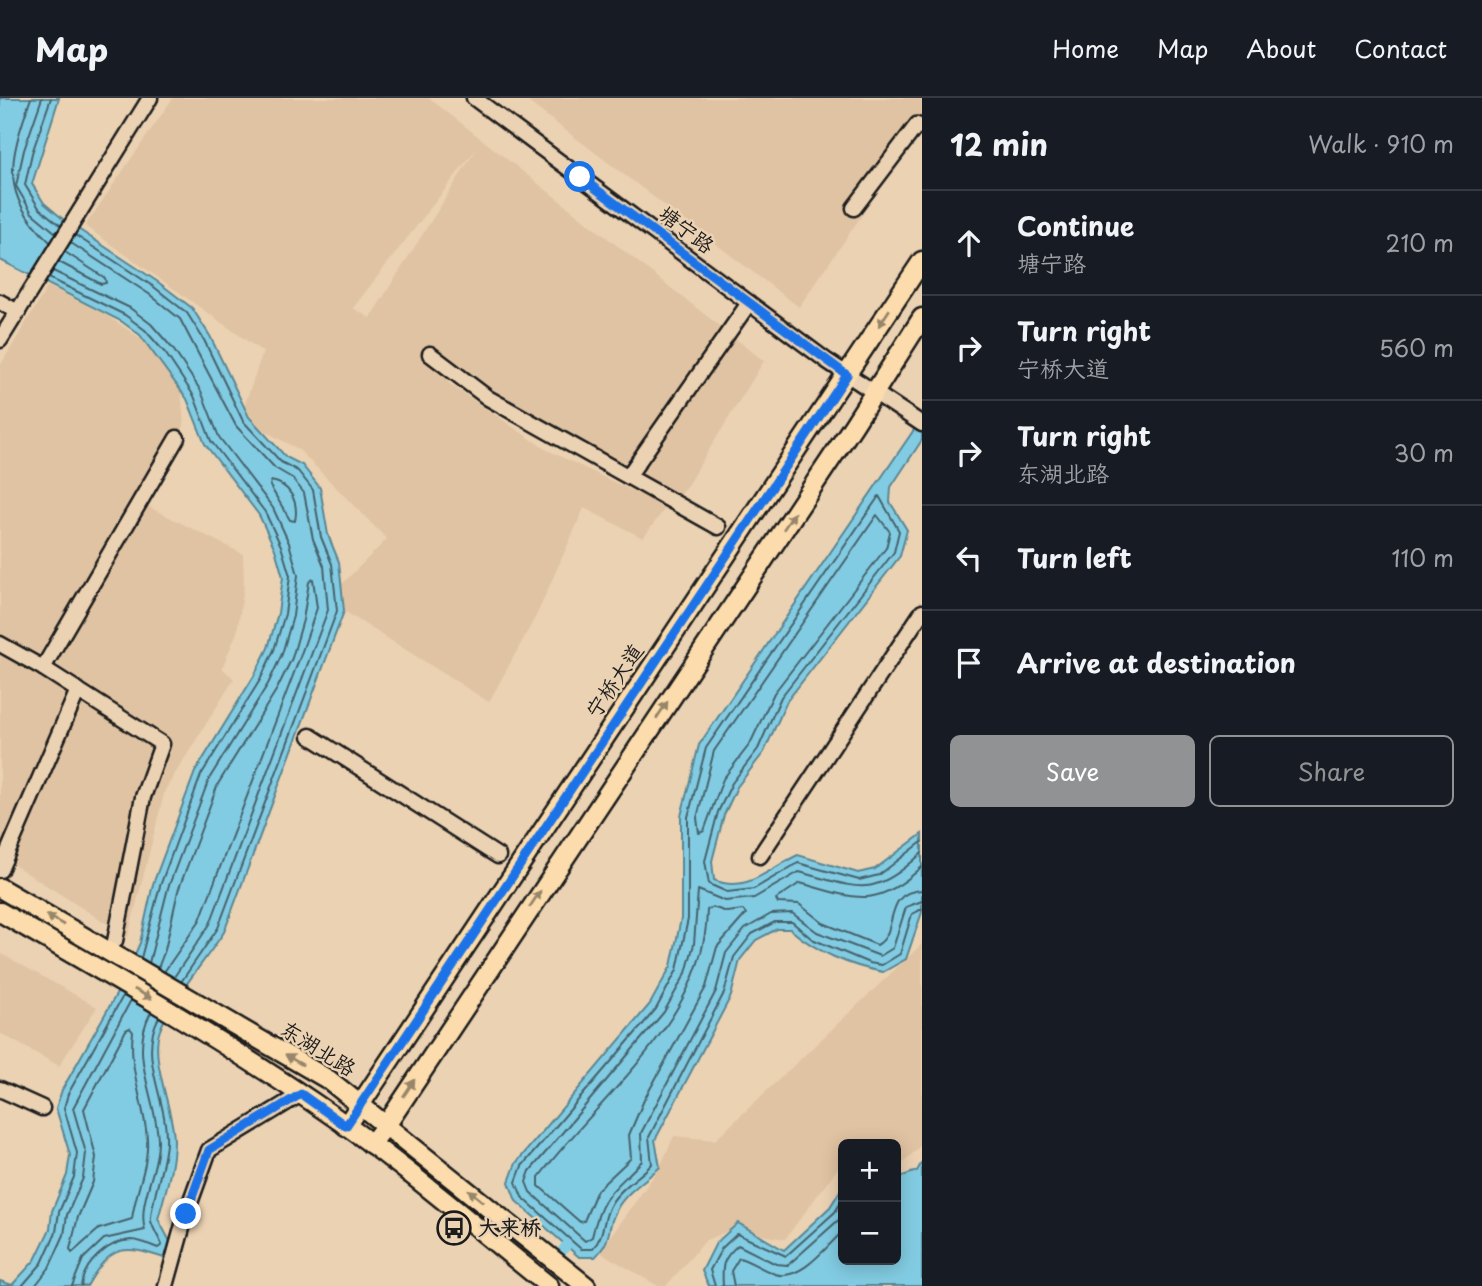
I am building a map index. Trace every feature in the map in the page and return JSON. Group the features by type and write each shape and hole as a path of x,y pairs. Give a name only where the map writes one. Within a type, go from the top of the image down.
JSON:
{"main road":[{"name":"宁桥大道","path":"346,1126 922,261"},
{"path":"370,1144 387,1125 874,392 914,342 922,318"},
{"name":"东湖北路","path":"0,888 112,946 194,1002 329,1080 586,1286"},
{"path":"0,912 186,1021 301,1094 370,1144 549,1286"}],"street":[{"path":"0,340 150,98"},
{"name":"塘宁路","path":"474,98 847,375 922,424"},
{"path":"855,208 918,125 922,127"},
{"path":"0,302 20,308"},
{"path":"629,475 749,303"},
{"path":"430,354 488,398 718,527"},
{"path":"43,668 177,438"},
{"path":"760,856 922,612"},
{"path":"0,645 43,668 162,744 143,797 112,946"},
{"path":"0,870 78,691"},
{"path":"310,736 498,856"},
{"path":"0,1088 42,1108"},
{"path":"166,1286 186,1214 209,1150 301,1094"}],"shaded area":[{"path":"173,98 429,98 764,361 676,503 419,348 451,385 547,450 666,507 643,538 584,508 537,614 489,702 344,611 342,584 387,539 298,449 259,428 244,407 263,352 85,226","holes":["477,148 370,318 353,308"]},
{"path":"523,98 922,98 922,118 862,215 799,307"},
{"path":"48,286 106,315 146,342 181,389 184,426 59,639 145,505 243,554 244,586 237,632 222,668 234,679 165,790 128,937 0,856 0,366"},
{"path":"922,944 922,1144 901,1165 901,1139 838,1139 838,1168 785,1239 731,1230 706,1240 666,1286 658,1286 600,1252 660,1167 674,1136 715,1140"},
{"path":"0,953 97,1007 59,1066 0,1033"}],"water":[{"path":"0,98 59,98 32,184 44,203 63,219 192,308 210,336 249,417 286,457 302,465 320,488 328,535 339,562 344,611 224,932 180,993 165,1018 157,1041 159,1069 174,1140 171,1170 158,1219 174,1249 167,1259 140,1251 120,1251 104,1262 87,1286 0,1286 0,1281 12,1285 35,1260 50,1229 52,1211 67,1175 70,1155 56,1108 62,1090 121,986 140,943 153,884 195,772 254,676 268,648 278,613 283,577 275,549 259,515 205,444 187,399 140,335 121,321 0,260"},
{"path":"922,418 922,440 891,487 890,502 907,530 900,556 787,701 764,752 737,787 724,815 712,861 714,880 737,884 758,878 798,855 858,873 875,869 922,834 922,912 906,959 883,972 833,956 790,929 777,929 756,940 740,960 731,996 655,1140 660,1167 621,1203 613,1216 605,1244 595,1257 579,1257 516,1201 509,1182 516,1163 650,1004 671,966 681,919 681,816 699,745"},
{"path":"922,1162 922,1286 709,1286 702,1271 716,1243 738,1223 784,1250 830,1207 838,1194 838,1265 901,1265 901,1177 917,1171"}],"waterway":[{"path":"563,1250 566,1246"}],"place":[{"name":"大来桥","path":"454,1228"}],"route":[{"path":"186,1214 209,1150 301,1094 346,1126 847,375 580,177"}]}
